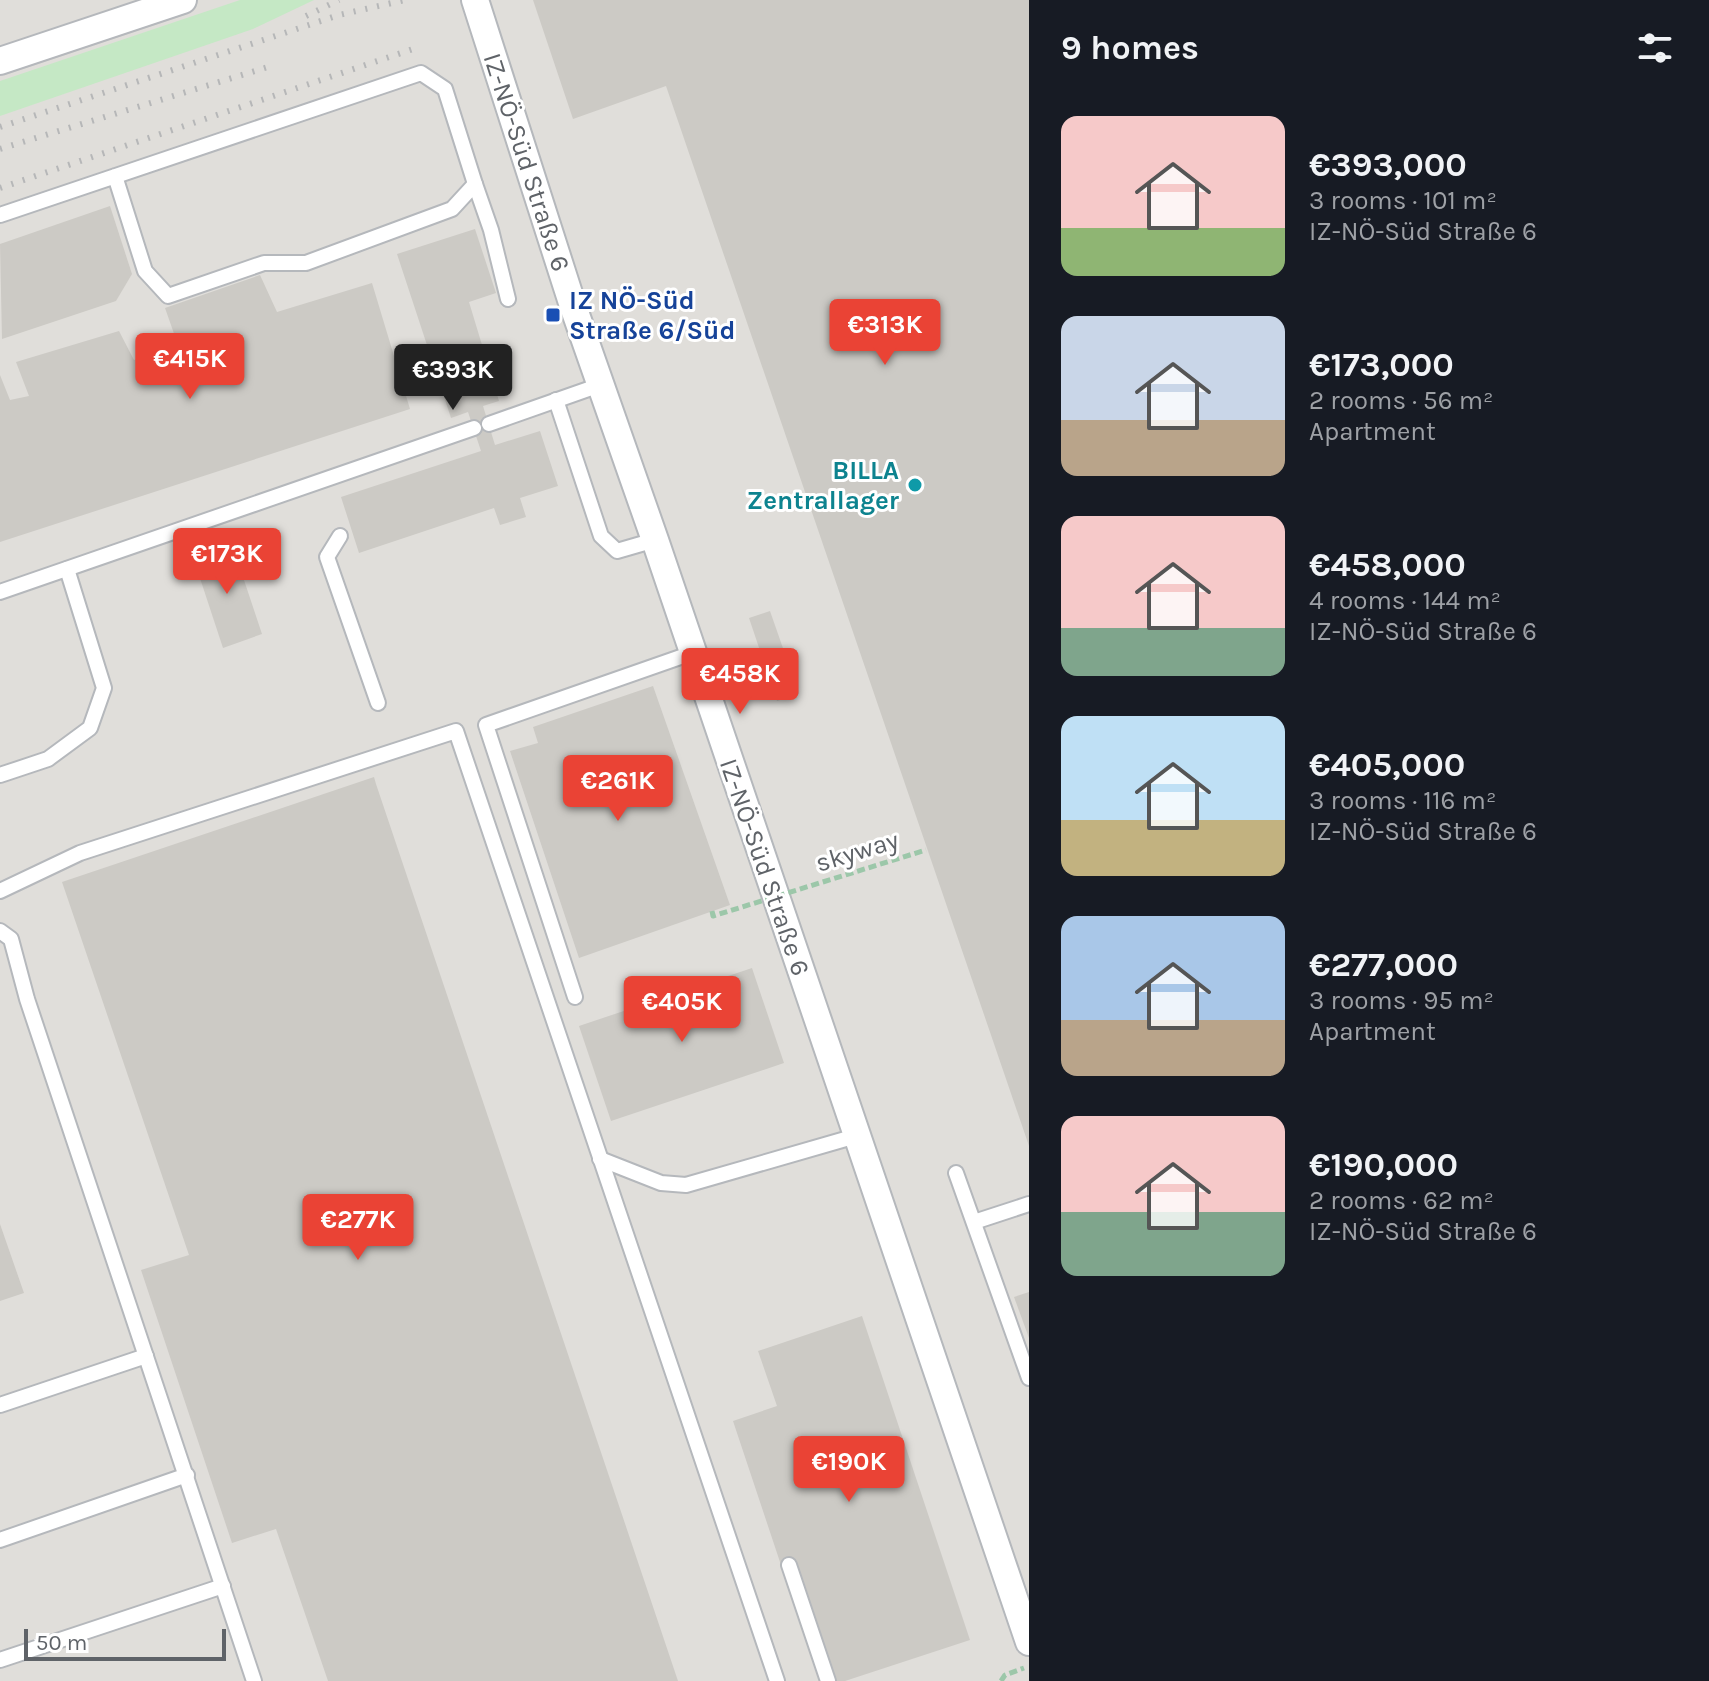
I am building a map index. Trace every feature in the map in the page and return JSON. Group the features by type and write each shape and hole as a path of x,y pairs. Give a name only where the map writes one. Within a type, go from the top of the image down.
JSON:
{"street":[{"path":"0,61 183,0"},
{"name":"IZ-NÖ-Süd Straße 6","path":"475,0 573,306 1029,1642"}],"lane":[{"path":"0,215 421,73 445,89 491,230 508,299"},
{"path":"115,176 145,271 168,296 264,263 306,263 452,209 475,184"},
{"path":"489,424 600,385"},
{"path":"556,400 601,536 617,551 655,540"},
{"path":"0,592 474,428"},
{"path":"340,536 327,557 378,703"},
{"path":"0,775 48,759 90,728 104,688 67,569"},
{"path":"575,997 486,725 692,653"},
{"path":"0,891 80,853 456,731 777,1681"},
{"path":"0,931 11,939 27,999 254,1681"},
{"path":"600,1159 661,1183 686,1185 856,1136"},
{"path":"956,1173 1029,1378"},
{"path":"974,1222 1029,1204"},
{"path":"0,1405 146,1356"},
{"path":"0,1540 187,1475"},
{"path":"789,1565 828,1681"},
{"path":"0,1660 223,1586"}],"path":[{"name":"skyway","path":"712,911 713,916 926,850"},
{"path":"1001,1681 1005,1675 1029,1666"}],"shaded area":[{"path":"0,0 1029,0 1029,1681 0,1681"}],"green space":[{"path":"240,0 314,0 253,29 0,116 0,81"}],"building":[{"name":"BILLA Zentrallager","path":"533,0 1029,0 1029,1146 666,86 573,119"},
{"path":"110,206 132,274 116,301 2,339 0,244"},
{"path":"475,229 496,293 469,302 499,401 483,406 495,445 540,431 558,486 520,498 526,517 500,525 494,508 359,553 341,497 481,451 468,412 451,418 397,254"},
{"path":"260,275 277,312 372,283 410,409 0,542 0,375 10,400 29,396 16,362 119,331 134,360 178,345 165,308"},
{"path":"232,544 262,634 223,648 193,557"},
{"path":"770,611 799,694 777,701 749,618"},
{"path":"653,686 730,905 579,958 510,751 538,743 533,727"},
{"path":"374,777 678,1681 328,1681 276,1529 232,1543 141,1270 189,1255 62,882"},
{"path":"752,968 784,1063 611,1121 579,1026"},
{"path":"0,1224 24,1293 0,1301"},
{"path":"1029,1292 1029,1338 1014,1297"},
{"path":"862,1316 970,1640 845,1681 834,1681 794,1561 781,1565 733,1421 777,1406 758,1351"}],"railway":[{"path":"306,16 339,0"},
{"path":"0,127 339,15 405,0"},
{"path":"0,188 419,47"},
{"path":"0,149 268,67"}],"place":[{"name":"IZ NÖ-Süd Straße 6/Süd","path":"553,315"},
{"name":"BILLA Zentrallager","path":"915,485"}]}
